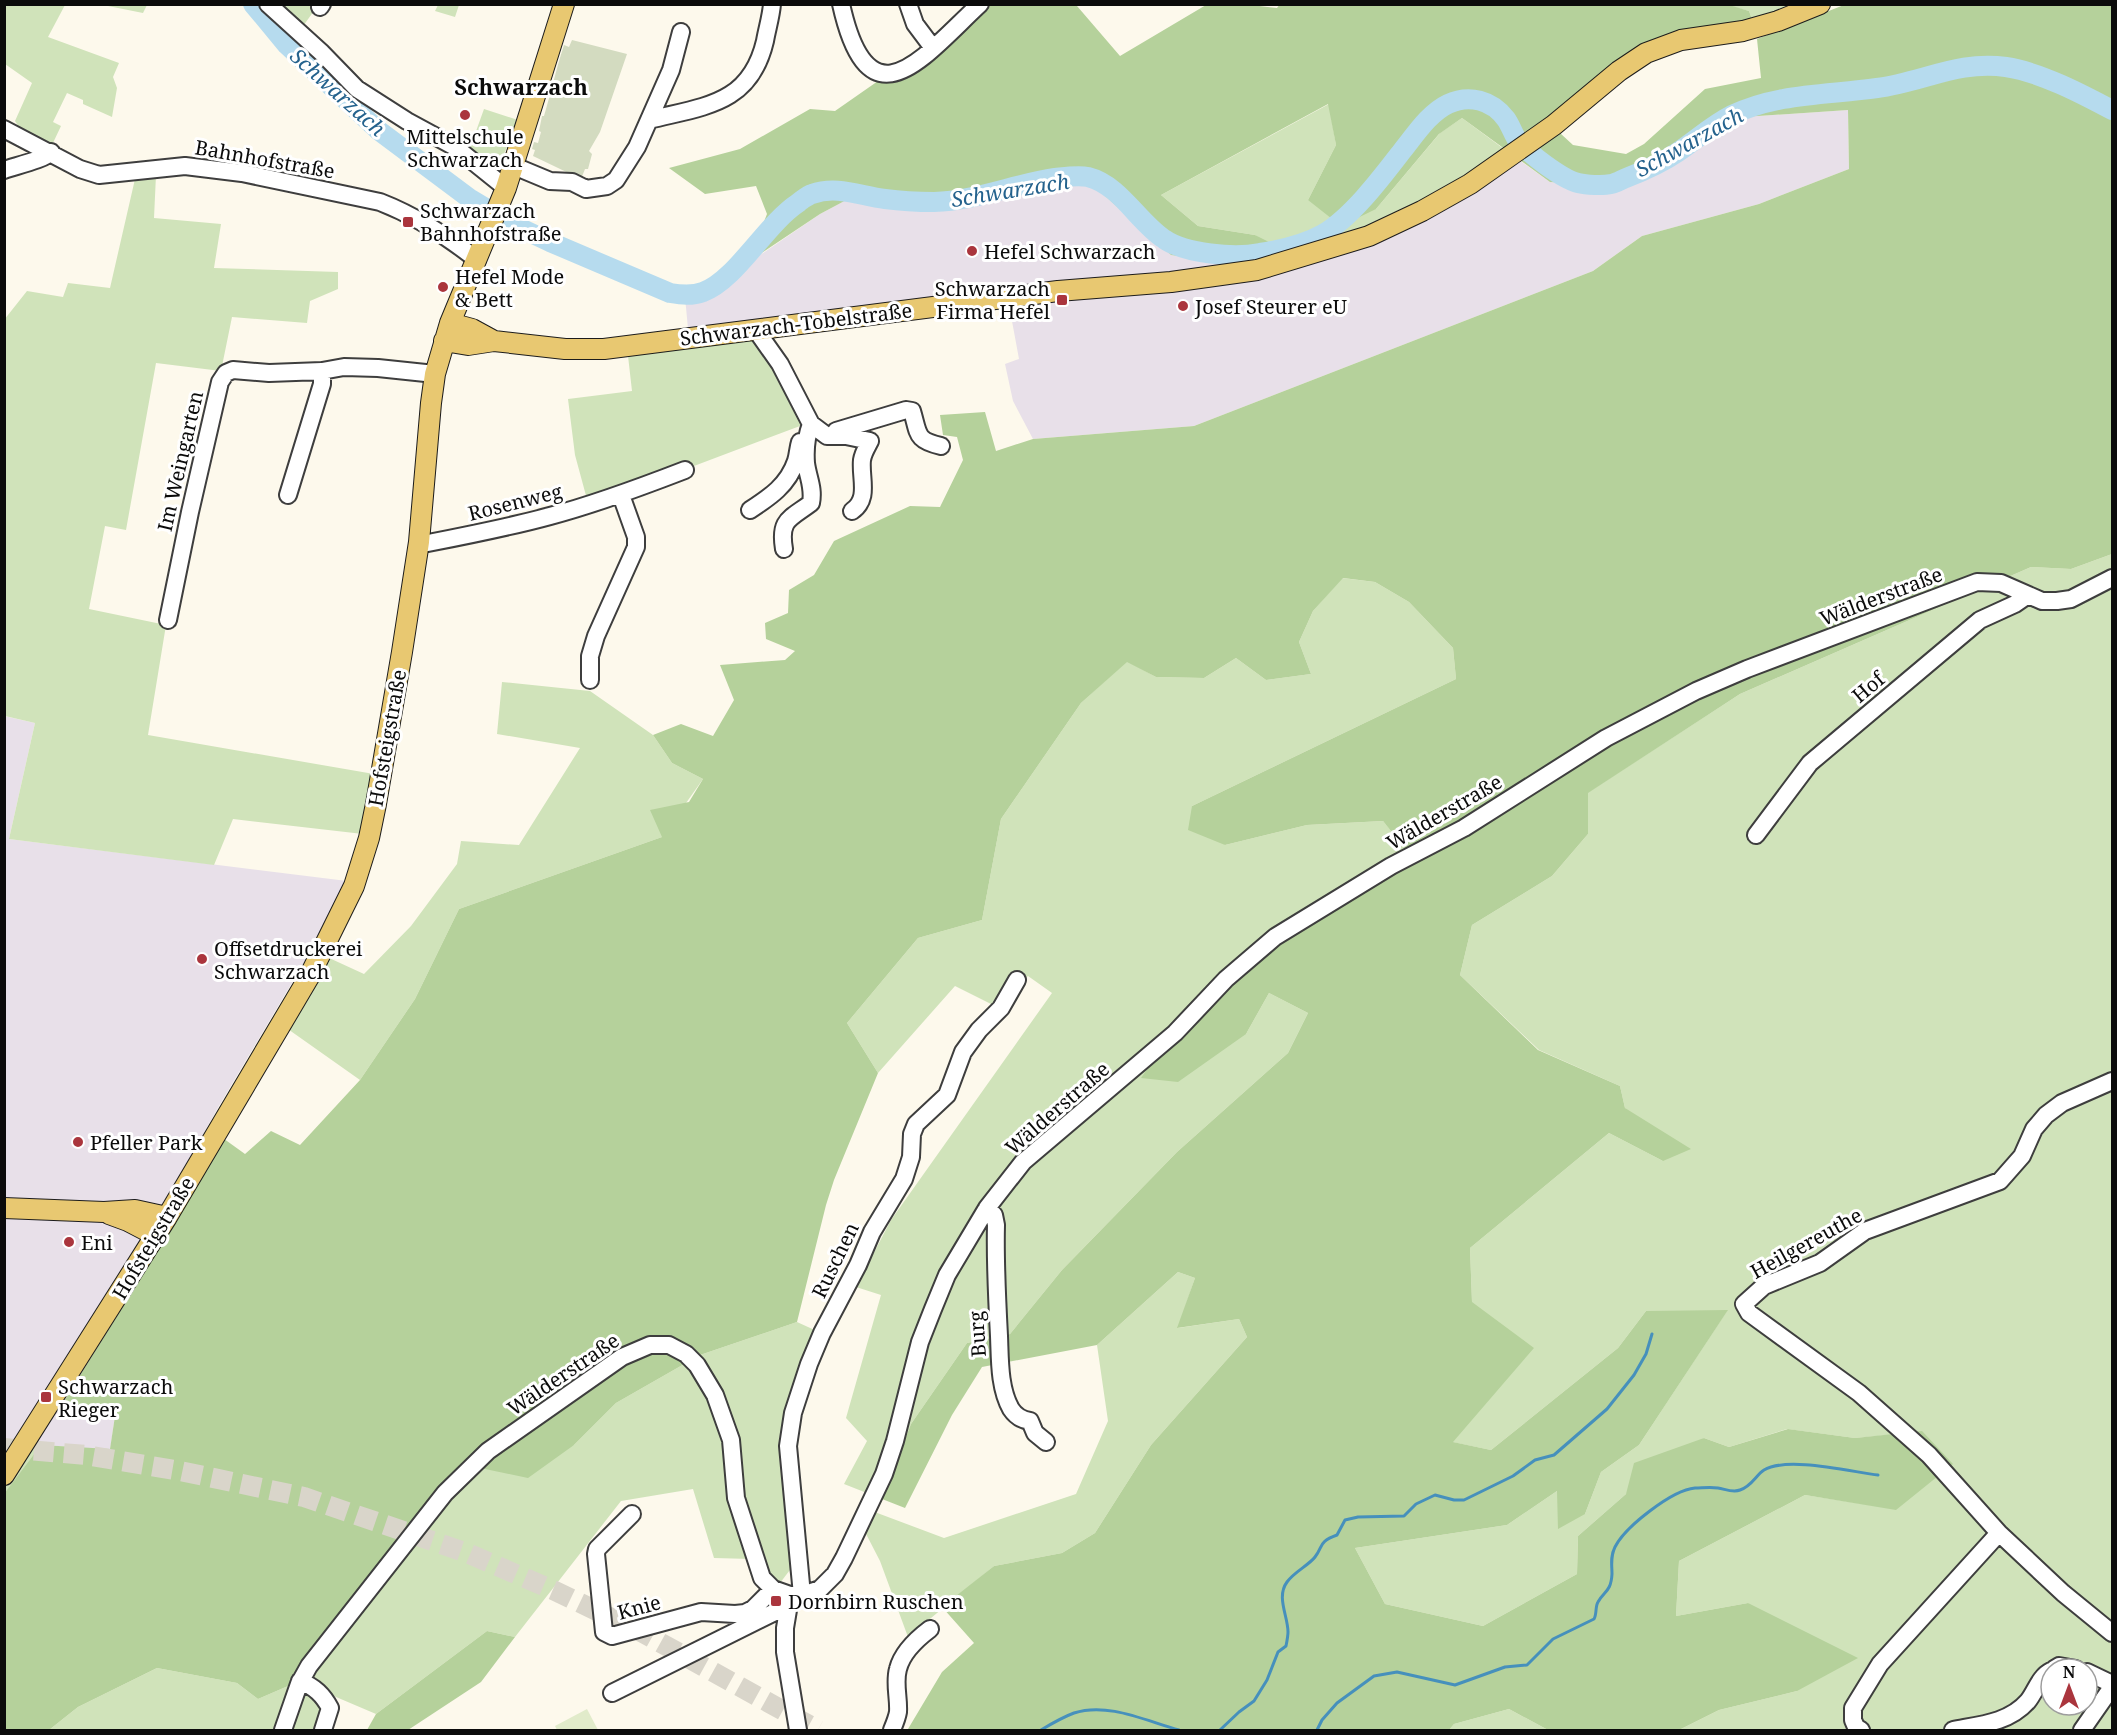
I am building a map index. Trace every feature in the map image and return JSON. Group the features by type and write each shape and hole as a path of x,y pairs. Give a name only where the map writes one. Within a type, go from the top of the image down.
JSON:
{"main road":[{"name":"Hofsteigstraße","path":"4,1474 155,1235 309,977 354,886 369,838 376,804 418,542 435,374 450,323 500,206 514,166 564,4"},
{"name":"Schwarzach-Tobelstraße","path":"444,341 468,345 494,341 566,349 604,349 1058,291 1171,282 1257,270 1369,236 1422,211 1505,161 1554,125 1619,70 1646,53 1681,40 1743,31 1778,21 1820,4"},
{"name":"Schwarzach-Tobelstraße","path":"450,323 472,329 494,341"},
{"path":"4,1208 104,1212 135,1210 166,1217"},
{"path":"104,1212 155,1235"}],"street":[{"path":"268,4 322,53 357,89 375,103 455,147 500,206"},
{"path":"649,120 699,108 730,96 741,88 752,76 760,60 772,4"},
{"path":"842,4 854,47 866,64 877,74 898,73 915,64 980,4"},
{"path":"908,4 915,24 933,48"},
{"path":"514,166 550,182 572,182 586,189 607,186 616,180 649,120 671,70 681,32"},
{"name":"Bahnhofstraße","path":"4,129 80,169 99,176 184,166 242,173 380,202 402,211 444,235 477,260"},
{"path":"4,170 47,157 51,152"},
{"path":"756,330 780,364 811,430 806,464 813,493 811,503 785,521 782,534 784,549"},
{"name":"Im Weingarten","path":"168,620 220,382 226,373 233,370 269,373 322,371 344,367 435,374"},
{"path":"288,495 322,384 322,371"},
{"path":"750,510 775,494 789,479 799,443 811,430 840,431 906,410 912,411 921,438 925,442 941,446"},
{"path":"811,430 827,436 846,436 870,441 862,460 861,503 852,511"},
{"name":"Rosenweg","path":"418,542 428,543 504,528 621,495 685,470"},
{"path":"590,680 590,656 596,636 636,547 636,537 621,495"},
{"name":"Wälderstraße","path":"794,1598 812,1593 827,1583 835,1574 855,1537 884,1474 895,1441 920,1342 933,1309 948,1275 987,1208 1023,1162 1175,1033 1226,979 1275,937 1373,876 1464,828 1606,738 1696,691 1977,582 2001,583 2042,601 2071,599 2112,578"},
{"name":"Hof","path":"1756,835 1810,763 1980,620 2015,604 2028,595"},
{"name":"Ruschen","path":"794,1598 788,1446 793,1413 809,1364 872,1232 904,1179 911,1156 912,1134 916,1124 947,1095 963,1052 979,1030 1001,1008 1017,980"},
{"name":"Heilgereuthe","path":"2112,1081 2062,1103 2046,1115 2034,1129 2022,1156 2000,1180 1865,1232 1820,1263 1764,1286 1744,1304 1749,1312 1859,1393 1929,1455 2000,1533 2063,1593 2112,1633"},
{"name":"Burg","path":"987,1208 994,1215 996,1225 996,1305 1000,1365 1005,1390 1012,1411 1023,1420 1030,1421 1035,1433 1046,1442"},
{"name":"Wälderstraße","path":"283,1731 300,1681 320,1650 445,1493 468,1469 524,1424 622,1357 650,1345 669,1345 686,1354 697,1365 715,1395 730,1440 736,1498 751,1550 762,1578 773,1589"},
{"name":"Knie","path":"632,1514 597,1549 599,1598 604,1632 607,1635 612,1636 701,1612 745,1613 753,1609 773,1589"},
{"path":"1861,1731 1853,1720 1852,1708 1880,1664 2000,1533"},
{"path":"773,1589 794,1598"},
{"path":"612,1693 794,1598"},
{"path":"794,1598 785,1628 785,1652 798,1731"},
{"path":"892,1731 897,1713 898,1669 903,1658 919,1638 930,1629"},
{"path":"300,1681 312,1686 330,1708 323,1731"},
{"path":"1953,1731 1991,1724 2015,1713 2027,1701 2039,1683"},
{"path":"2082,1731 2112,1686"}],"shaded area":[{"path":"1848,110 1849,169 1759,204 1642,236 1593,271 1194,426 1033,439 1013,401 1005,364 1019,359 1009,305 689,339 685,297 706,292 820,214 852,197 907,208 978,201 1061,181 1095,187 1171,255 1247,266 1512,155 1550,182 1613,186 1743,117"},
{"path":"4,716 35,723 9,839 347,881 315,944 219,1106 136,1253 50,1390 64,1402 115,1416 110,1450 5,1442"}],"green space":[{"path":"438,4 459,5 455,17 435,11"},
{"path":"1280,4 1726,4 1749,11 1753,22 1685,33 1548,122 1573,145 1626,154 1644,144 1705,89 1761,78 1757,39 1844,5 2112,5 2112,554 2071,569 2031,567 1740,694 1588,793 1588,834 1552,876 1472,925 1460,975 1538,1050 1620,1086 1625,1108 1691,1149 1663,1161 1609,1133 1470,1248 1472,1302 1534,1348 1453,1442 1491,1450 1618,1348 1646,1311 1728,1310 1639,1445 1601,1472 1585,1514 1558,1529 1557,1491 1507,1525 1355,1548 1385,1604 1483,1626 1577,1574 1578,1536 1626,1494 1634,1463 1704,1438 1729,1447 1788,1429 1855,1438 1922,1431 1953,1464 1896,1510 1805,1495 1679,1561 1676,1616 1748,1603 1858,1658 1797,1691 1719,1710 1679,1730 1548,1730 1509,1709 1454,1724 1449,1730 908,1729 942,1672 974,1643 942,1607 994,1566 1062,1553 1095,1533 1151,1445 1247,1337 1239,1319 1177,1328 1195,1278 1178,1272 1097,1345 982,1367 952,1415 905,1508 882,1499 911,1424 967,1343 1010,1334 1062,1270 1177,1152 1288,1053 1308,1013 1269,993 1246,1034 1178,1082 1141,1078 1157,1055 1276,942 1414,860 1383,821 1307,825 1225,845 1188,830 1192,806 1456,679 1453,648 1409,602 1375,582 1343,578 1313,611 1299,642 1311,674 1266,680 1236,658 1204,678 1156,677 1127,662 1081,703 1001,819 982,920 918,938 847,1023 878,1073 834,1180 797,1322 700,1355 616,1403 574,1445 528,1478 466,1465 295,1683 258,1699 237,1683 157,1668 78,1707 49,1730 5,1730 4,1494 41,1445 110,1449 115,1416 64,1401 152,1260 220,1136 245,1154 271,1131 300,1145 360,1080 415,999 459,909 662,837 650,810 689,802 703,779 672,763 653,735 681,724 713,736 734,700 720,665 785,660 795,651 766,639 765,623 788,613 789,590 814,575 834,541 910,506 940,507 963,460 957,437 943,435 940,415 985,412 996,451 1033,439 1194,426 1593,271 1642,236 1759,204 1849,169 1848,110 1743,117 1613,186 1550,182 1462,118 1439,134 1376,209 1341,226 1308,200 1336,145 1328,104 1161,195 1198,226 1255,235 1267,241 1289,260 1247,266 1171,255 1095,187 1061,181 978,201 907,208 852,197 820,214 748,262 767,214 756,186 705,194 669,168 740,149 810,109 835,111 987,5 1077,6 1120,56 1206,5 1251,5 1277,8"},
{"path":"5,5 65,5 48,37 119,63 113,77 117,88 112,117 83,104 83,100 67,93 53,122 61,126 52,145 19,127 15,121 32,83 5,64"},
{"path":"103,5 147,5 143,13"},
{"path":"273,5 312,5 316,8 301,29"},
{"path":"1726,5 1804,5 1753,22 1749,11"},
{"path":"572,40 627,54 600,132 589,151 592,154 588,169 585,169 581,179 533,156 535,150 532,149 534,142 538,143 542,116 544,116 564,45 569,47"},
{"path":"1329,104 1336,145 1308,200 1376,209 1440,133 1462,118 1512,155 1469,184 1289,260 1255,235 1198,226 1161,195"},
{"path":"484,109 518,120 497,171 470,148"},
{"path":"156,175 154,218 221,224 214,268 338,272 338,289 310,301 307,323 232,317 221,371 156,363 126,530 105,526 89,609 166,625 148,735 374,774 363,834 233,819 214,865 9,839 35,723 5,716 4,320 27,291 63,297 68,283 110,288 135,179"},
{"path":"755,330 808,423 620,494 588,503 575,455 568,399 632,391 627,347"},
{"path":"2112,554 2112,1730 1679,1730 1719,1710 1797,1691 1748,1603 1676,1616 1679,1561 1805,1495 1896,1509 1922,1432 1855,1438 1787,1429 1729,1447 1704,1438 1626,1494 1578,1536 1577,1574 1483,1626 1385,1604 1355,1548 1507,1525 1557,1491 1585,1514 1601,1472 1639,1445 1727,1311 1646,1311 1618,1348 1491,1450 1452,1442 1472,1302 1470,1248 1609,1133 1663,1161 1625,1108 1620,1086 1539,1050 1460,975 1472,925 1552,876 1588,834 1587,793 1740,694 2031,567 2071,569"},
{"path":"1342,578 1375,582 1409,602 1453,648 1456,679 1192,806 1225,845 1307,825 1383,821 1415,860 1276,942 1246,1034 1269,993 1308,1013 1288,1053 1177,1152 1062,1270 1010,1334 967,1343 911,1424 882,1499 844,1484 867,1441 846,1418 881,1295 856,1287 891,1220 1052,993 1028,976 993,1005 955,986 878,1073 847,1023 918,938 982,920 1001,819 1081,703 1127,661 1156,677 1204,678 1236,658 1266,680 1311,674 1299,642 1313,611"},
{"path":"502,682 590,691 653,735 672,763 703,779 662,837 459,909 415,999 360,1080 285,1027 327,957 364,974 411,926 457,864 461,841 519,845 580,748 497,734"},
{"path":"1178,1272 1195,1278 1178,1328 1239,1319 1247,1337 1151,1445 1095,1533 1062,1553 994,1566 908,1637 880,1561 864,1530 872,1511 944,1538 1076,1494 1108,1421 1097,1345"},
{"path":"797,1322 819,1332 790,1411 796,1562 780,1583 751,1559 714,1558 693,1489 621,1501 515,1637 487,1631 376,1714 329,1694 316,1730 49,1730 78,1707 157,1668 237,1683 258,1699 295,1683 466,1465 574,1445 616,1403 700,1355"},
{"path":"5,1442 41,1445 5,1494"},
{"path":"487,1631 515,1637 481,1682 408,1730 367,1730 376,1714"},
{"path":"587,1709 598,1730 557,1730 555,1726"},
{"path":"1509,1709 1548,1730 1449,1730 1454,1724"}],"waterway":[{"name":"Schwarzach","path":"253,4 287,45 378,130 469,198 514,225 550,242 670,293 683,295 703,292 715,286 739,264 786,212 811,194 830,191 891,200 934,202 964,199 1055,178 1084,176 1110,188 1155,232 1173,244 1184,248 1210,254 1237,255 1260,253 1300,244 1323,234 1345,218 1366,196 1417,131 1441,108 1464,99 1480,101 1494,107 1506,119 1516,138 1538,159 1571,181 1590,185 1608,185 1646,170 1678,152 1732,115 1767,102 1894,85 1972,66 2006,67 2033,74 2112,110"},
{"path":"1220,1730 1254,1701 1267,1680 1278,1652 1286,1646 1288,1626 1282,1600 1287,1582 1312,1560 1324,1542 1337,1535 1345,1520 1358,1517 1404,1516 1416,1504 1435,1495 1464,1500 1513,1476 1535,1460 1554,1455 1607,1409 1634,1375 1646,1354 1652,1334"},
{"path":"1317,1730 1322,1720 1337,1703 1374,1676 1397,1672 1455,1685 1505,1667 1527,1665 1553,1639 1594,1619 1598,1602 1610,1584 1613,1551 1620,1539 1650,1511 1674,1495 1695,1488 1737,1491 1748,1486 1764,1470 1788,1464 1820,1466 1878,1475"},
{"path":"1041,1730 1074,1713 1087,1710 1127,1714 1179,1730"}],"tunnel":[{"path":"4,1448 86,1455 180,1471 304,1497 467,1553 553,1590 643,1633 818,1730"}],"place":[{"name":"Mittelschule Schwarzach","path":"465,115"},
{"name":"Schwarzach Bahnhofstraße","path":"408,222"},
{"name":"Hefel Schwarzach","path":"972,251"},
{"name":"Hefel Mode & Bett","path":"443,287"},
{"name":"Schwarzach Firma Hefel","path":"1062,300"},
{"name":"Josef Steurer eU","path":"1183,306"},
{"name":"Offsetdruckerei Schwarzach","path":"202,959"},
{"name":"Pfeller Park","path":"78,1142"},
{"name":"Eni","path":"69,1242"},
{"name":"Schwarzach Rieger","path":"46,1397"},
{"name":"Dornbirn Ruschen","path":"776,1601"}],"district":[{"name":"Schwarzach","path":"521,86"}]}
